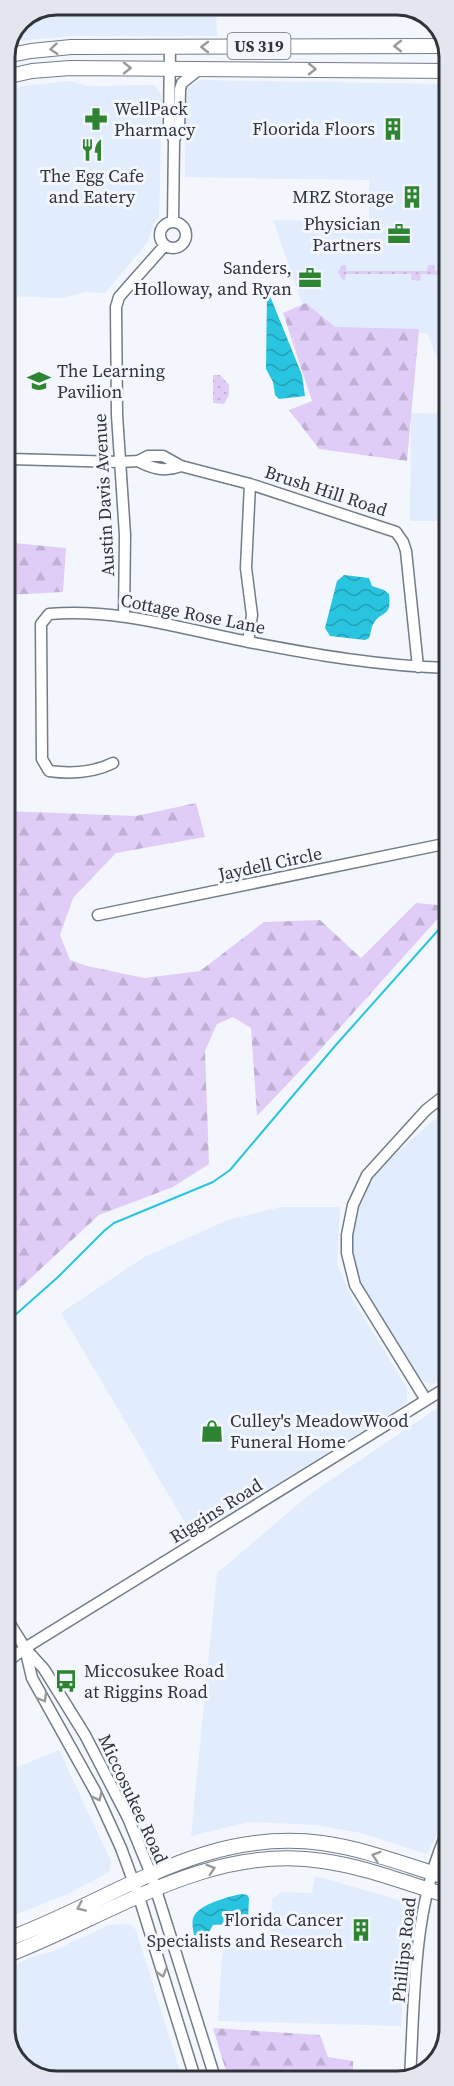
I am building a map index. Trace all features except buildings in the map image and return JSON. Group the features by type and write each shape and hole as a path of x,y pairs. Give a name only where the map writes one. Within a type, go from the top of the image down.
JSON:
{"main road":[{"path":"424,46 435,40"},
{"name":"US 319","path":"15,54 70,47 437,46"},
{"path":"175,47 175,68"},
{"name":"US 319","path":"15,75 70,68 439,70"},
{"path":"15,1936 151,1874 226,1846 277,1841 323,1843 354,1849 439,1875"},
{"path":"15,1952 139,1897 218,1866 268,1858 323,1861 352,1867 439,1893"}],"street":[{"name":"Austin Davis Avenue","path":"173,222 174,140 169,127 175,68"},
{"name":"Austin Davis Avenue","path":"174,140 179,129 182,83 201,68"},
{"name":"Austin Davis Avenue","path":"173,222 183,226 186,239 178,248 173,249 160,240 160,233 165,225 173,222"},
{"name":"Austin Davis Avenue","path":"124,616 125,535 117,415 116,307 119,297 165,245"},
{"name":"Brush Hill Road","path":"15,457 138,461 158,470 171,470 181,466 250,484 396,532 403,542 405,551 418,667"},
{"path":"248,642 252,615 246,568 250,484"},
{"name":"Cottage Rose Lane","path":"113,763 97,771 57,772 45,768 42,759 41,624 50,614 124,616 248,642 372,663 439,668"},
{"name":"Jaydell Circle","path":"98,915 439,845"},
{"path":"426,1400 355,1284 347,1253 347,1235 352,1205 367,1175 426,1110 439,1100"},
{"name":"Riggins Road","path":"15,1656 439,1392"},
{"name":"Miccosukee Road","path":"15,1632 25,1648 44,1669 91,1745 128,1818 151,1874 213,2071"},
{"name":"Miccosukee Road","path":"25,1648 32,1678 95,1791 121,1848 139,1897 193,2071"},
{"name":"Phillips Road","path":"411,2069 419,1935 427,1889 439,1854"}],"shaded area":[{"path":"216,15 217,36 69,36 18,41 27,27 49,16"},
{"path":"199,80 439,84 439,362 427,333 312,332 273,220 369,221 369,180 185,177 186,89"},
{"path":"68,81 88,86 154,85 162,96 159,218 154,223 147,243 105,293 85,292 63,298 15,296 15,89"},
{"path":"411,413 439,414 439,521 410,521"},
{"path":"439,1116 439,1381 434,1384 426,1383 417,1375 357,1280 351,1244 357,1203 368,1182 393,1156"},
{"path":"281,1207 340,1207 337,1264 353,1300 407,1388 407,1403 193,1536 61,1313 144,1257 228,1220"},
{"path":"439,1407 439,1832 427,1854 361,1833 316,1825 249,1822 191,1836 217,1573 310,1494"},
{"path":"59,1750 111,1861 109,1872 68,1894 15,1915 15,1768"},
{"path":"315,1876 399,1900 408,1907 401,2026 218,2021 222,1955 226,1946 262,1947 270,1938 272,1899 282,1892 312,1893"},
{"path":"109,1925 131,1925 136,1930 180,2071 55,2071 36,2065 26,2057 18,2045 15,2029 15,1965 51,1952"}],"green space":[{"path":"342,265 346,265 346,271 427,271 428,265 434,265 435,271 439,271 439,275 421,274 420,281 412,280 411,274 346,274 345,280 338,272"},
{"path":"306,303 335,327 419,329 407,461 319,449 289,410 312,401 283,313"},
{"path":"213,375 220,375 229,385 229,395 224,404 213,403"},
{"path":"15,543 66,548 63,592 15,594"},
{"path":"196,803 205,837 116,853 73,898 60,935 70,960 87,966 144,978 200,971 264,922 320,920 361,958 416,903 439,905 439,917 320,1050 257,1116 251,1028 233,1017 217,1024 205,1051 209,1164 173,1187 99,1215 15,1293 15,811 136,816"},
{"path":"213,2028 320,2035 328,2057 353,2061 353,2071 226,2071"}],"water":[{"path":"267,293 302,375 305,396 279,399 275,395 273,382 266,369"},
{"path":"344,575 369,578 372,586 389,594 388,610 377,619 372,626 369,638 365,640 330,636 325,628 337,581"},
{"path":"242,1894 249,1898 246,1923 213,1925 202,1944 196,1945 192,1922 197,1912 216,1901"}],"waterway":[{"path":"15,1315 114,1223 213,1182 230,1170 335,1046 439,929"}],"place":[{"name":"WellPack Pharmacy","path":"96,119"},
{"name":"Floorida Floors","path":"393,129"},
{"name":"The Egg Cafe and Eatery","path":"92,150"},
{"name":"MRZ Storage","path":"412,197"},
{"name":"Physician Partners","path":"399,234"},
{"name":"Sanders, Holloway, and Ryan","path":"310,278"},
{"name":"The Learning Pavilion","path":"39,381"},
{"name":"Culley's MeadowWood Funeral Home","path":"212,1431"},
{"name":"Miccosukee Road at Riggins Road","path":"66,1681"},
{"name":"Florida Cancer Specialists and Research","path":"361,1930"}]}
